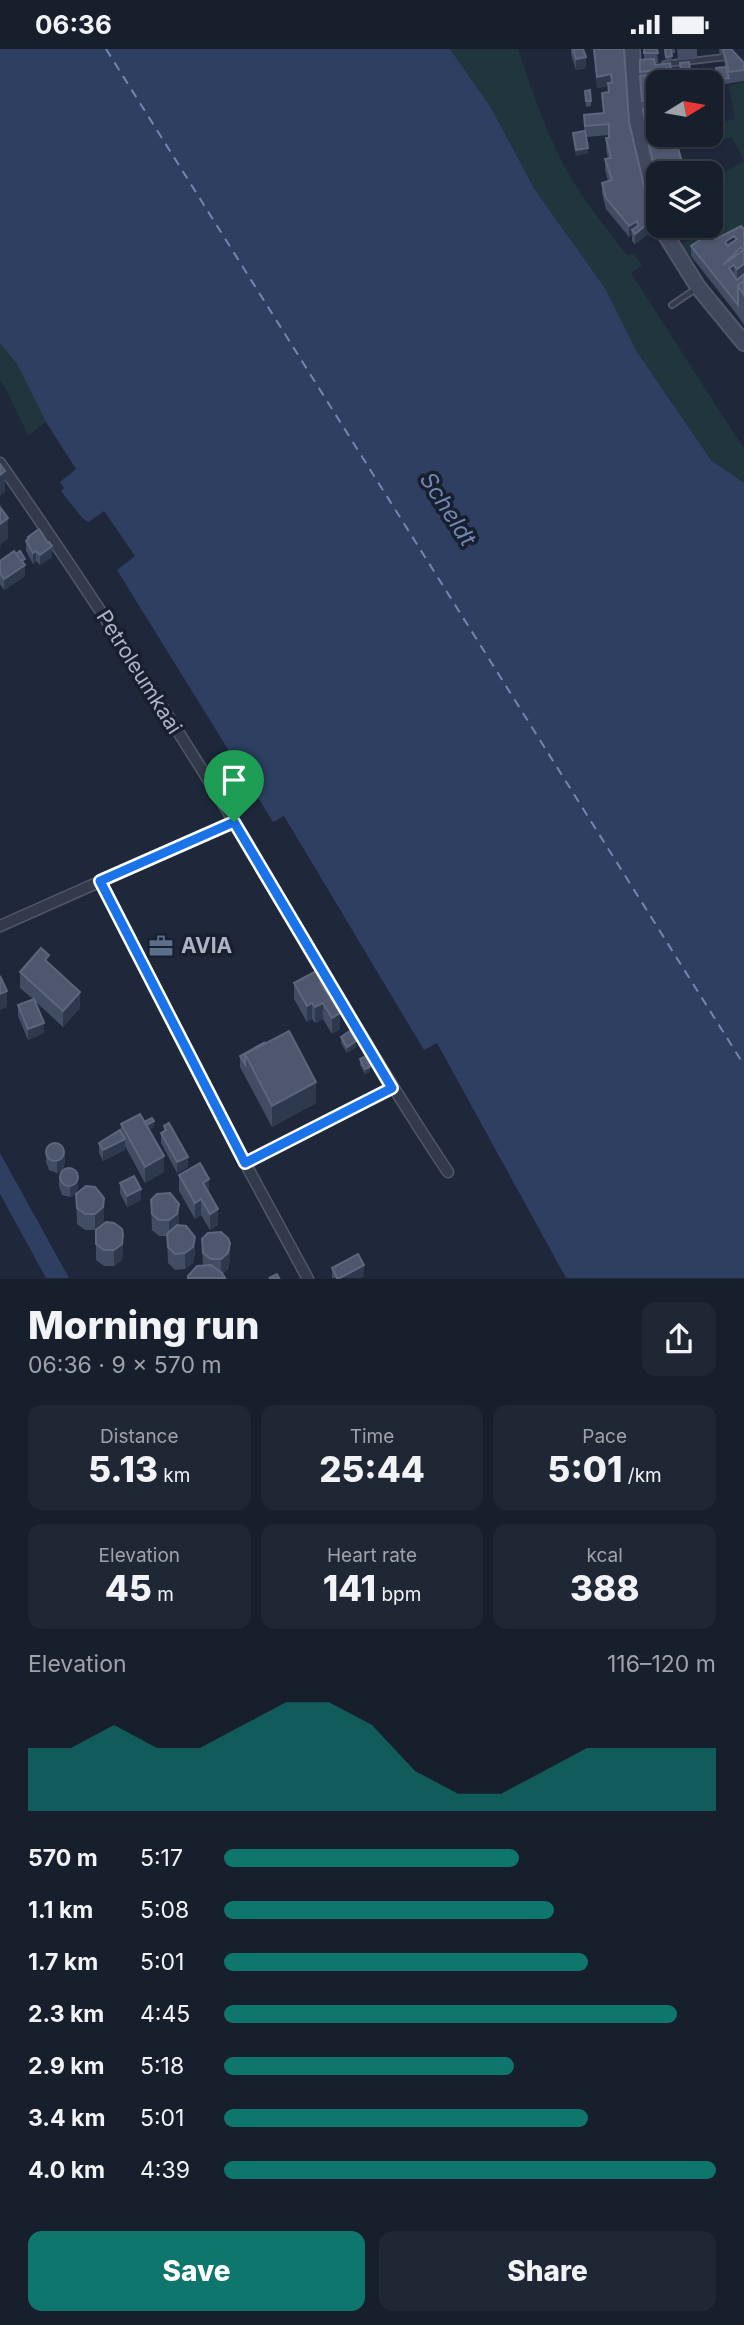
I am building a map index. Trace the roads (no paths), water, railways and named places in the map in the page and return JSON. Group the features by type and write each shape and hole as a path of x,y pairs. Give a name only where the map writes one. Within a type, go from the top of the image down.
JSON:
{"street":[{"path":"632,49 635,111 646,172"},
{"path":"666,238 698,287 744,342"},
{"name":"Petroleumkaai","path":"0,463 91,597 234,822 392,1088 447,1172"},
{"path":"0,926 234,822"},
{"path":"100,881 245,1163 308,1279"},
{"path":"245,1163 392,1088"}],"lane":[{"path":"660,65 727,57"},
{"path":"672,305 698,287"}],"water":[{"name":"Scheldt","path":"0,49 450,49 490,106 535,190 605,288 637,352 711,460 744,483 744,1278 566,1278 437,1043 424,1050 284,816 273,822 117,570 135,556 104,511 89,522 83,519 61,491 64,488 60,482 76,469 46,422 17,364 0,343"},
{"path":"0,1153 69,1278 46,1278 0,1194"}],"place":[{"name":"AVIA","path":"161,946"}]}
